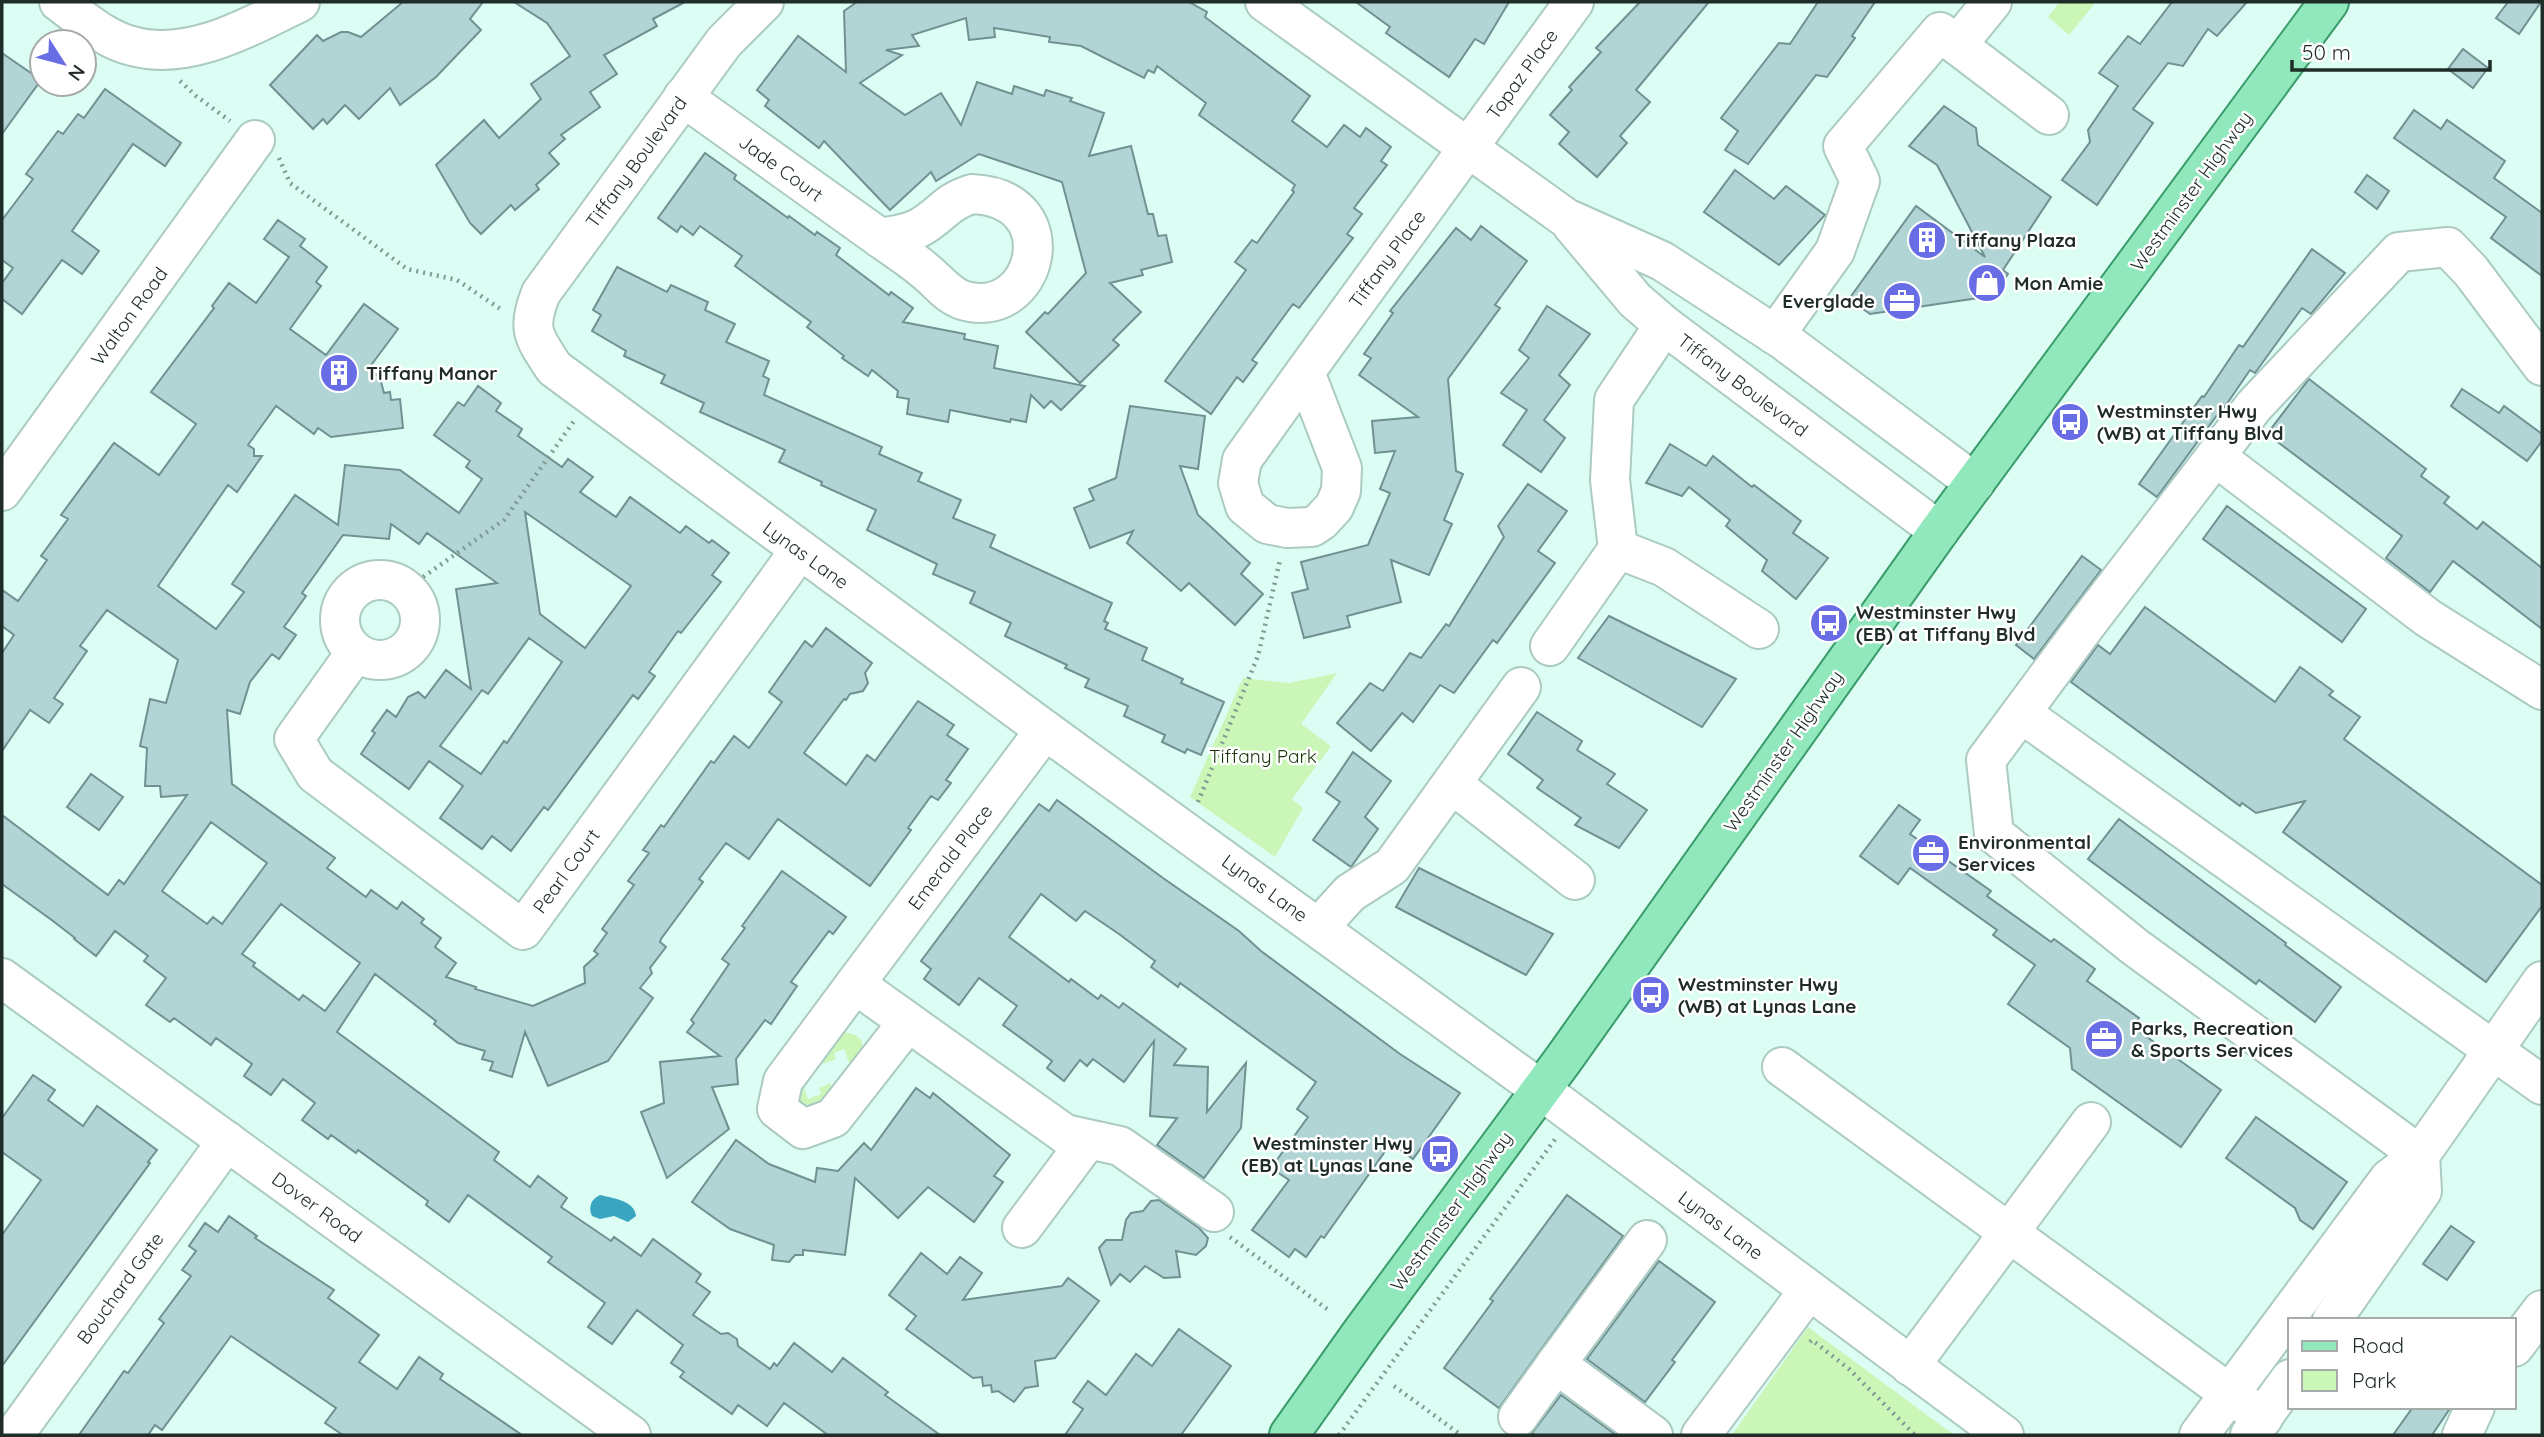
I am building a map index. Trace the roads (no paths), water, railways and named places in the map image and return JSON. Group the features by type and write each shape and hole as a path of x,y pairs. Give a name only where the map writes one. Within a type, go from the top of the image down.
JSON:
{"main road":[{"name":"Westminster Highway","path":"1289,1435 1541,1090 1939,531 2329,2"}],"street":[{"path":"59,2 116,40 152,50 176,49 227,36 300,2"},
{"name":"Tiffany Boulevard","path":"533,335 534,312 541,293 724,42 764,2"},
{"name":"Tiffany Boulevard","path":"1265,2 1566,218 1662,261 1775,335 1975,482"},
{"name":"Topaz Place","path":"1469,147 1574,2"},
{"path":"1957,45 1992,2"},
{"path":"1775,335 1835,251 1860,181 1843,146 1940,32 2049,115"},
{"name":"Jade Court","path":"683,97 880,238"},
{"name":"Walton Road","path":"2,491 256,140"},
{"name":"Tiffany Place","path":"1305,372 1342,468 1341,491 1334,507 1321,521 1312,527 1287,528 1267,524 1245,506 1238,483 1242,460 1305,372 1469,147"},
{"name":"Tiffany Boulevard","path":"1566,218 1635,300 1664,325 1939,531"},
{"path":"2420,1155 2135,947 1994,834 1986,760 2255,406 2399,252 2448,247 2471,271 2542,366"},
{"path":"1550,646 1618,549 1610,480 1614,400 1664,325"},
{"name":"Lynas Lane","path":"533,335 554,368 1045,730 1541,1090 2004,1435"},
{"path":"2216,457 2428,618 2542,690"},
{"path":"1618,549 1664,567 1759,629"},
{"name":"Pearl Court","path":"356,652 294,739 315,774 523,930 800,550"},
{"path":"384,579 406,589 414,598 420,620 412,644 392,658 379,660 356,652 346,643 341,631 342,605 349,593 371,580 384,579"},
{"path":"1318,927 1350,892 1392,866 1521,687"},
{"path":"2021,713 2542,1085"},
{"name":"Emerald Place","path":"908,1022 833,1118 803,1129 777,1109 783,1081 1045,730"},
{"path":"1452,784 1575,880"},
{"name":"Dover Road","path":"2,978 631,1435"},
{"path":"2199,1435 2389,1179 2420,1155 2542,981"},
{"path":"855,984 1065,1134 1081,1149 1022,1228"},
{"path":"1782,1067 2230,1394 2257,1427 2288,1382"},
{"path":"1910,1366 2091,1122"},
{"path":"1065,1134 1119,1146 1214,1212"},
{"name":"Bouchard Gate","path":"14,1435 226,1141"},
{"path":"2333,1318 2422,1191 2420,1155"},
{"path":"1518,1417 1647,1240"},
{"path":"1701,1435 1809,1290"},
{"path":"2516,1344 2542,1310"},
{"path":"1556,1364 1653,1435"},
{"path":"2462,1435 2474,1409"}],"water":[{"path":"600,1195 628,1204 636,1216 628,1222 614,1216 600,1219 592,1216 591,1204"}],"place":[{"name":"Tiffany Plaza","path":"1927,240"},
{"name":"Mon Amie","path":"1987,283"},
{"name":"Everglade","path":"1902,301"},
{"name":"Tiffany Manor","path":"339,373"},
{"name":"Westminster Hwy (WB) at Tiffany Blvd","path":"2070,422"},
{"name":"Westminster Hwy (EB) at Tiffany Blvd","path":"1829,623"},
{"name":"Environmental Services","path":"1931,853"},
{"name":"Westminster Hwy (WB) at Lynas Lane","path":"1651,995"},
{"name":"Parks, Recreation & Sports Services","path":"2104,1039"},
{"name":"Westminster Hwy (EB) at Lynas Lane","path":"1440,1154"}],"park label":[{"name":"Tiffany Park","path":"1263,756"}]}
